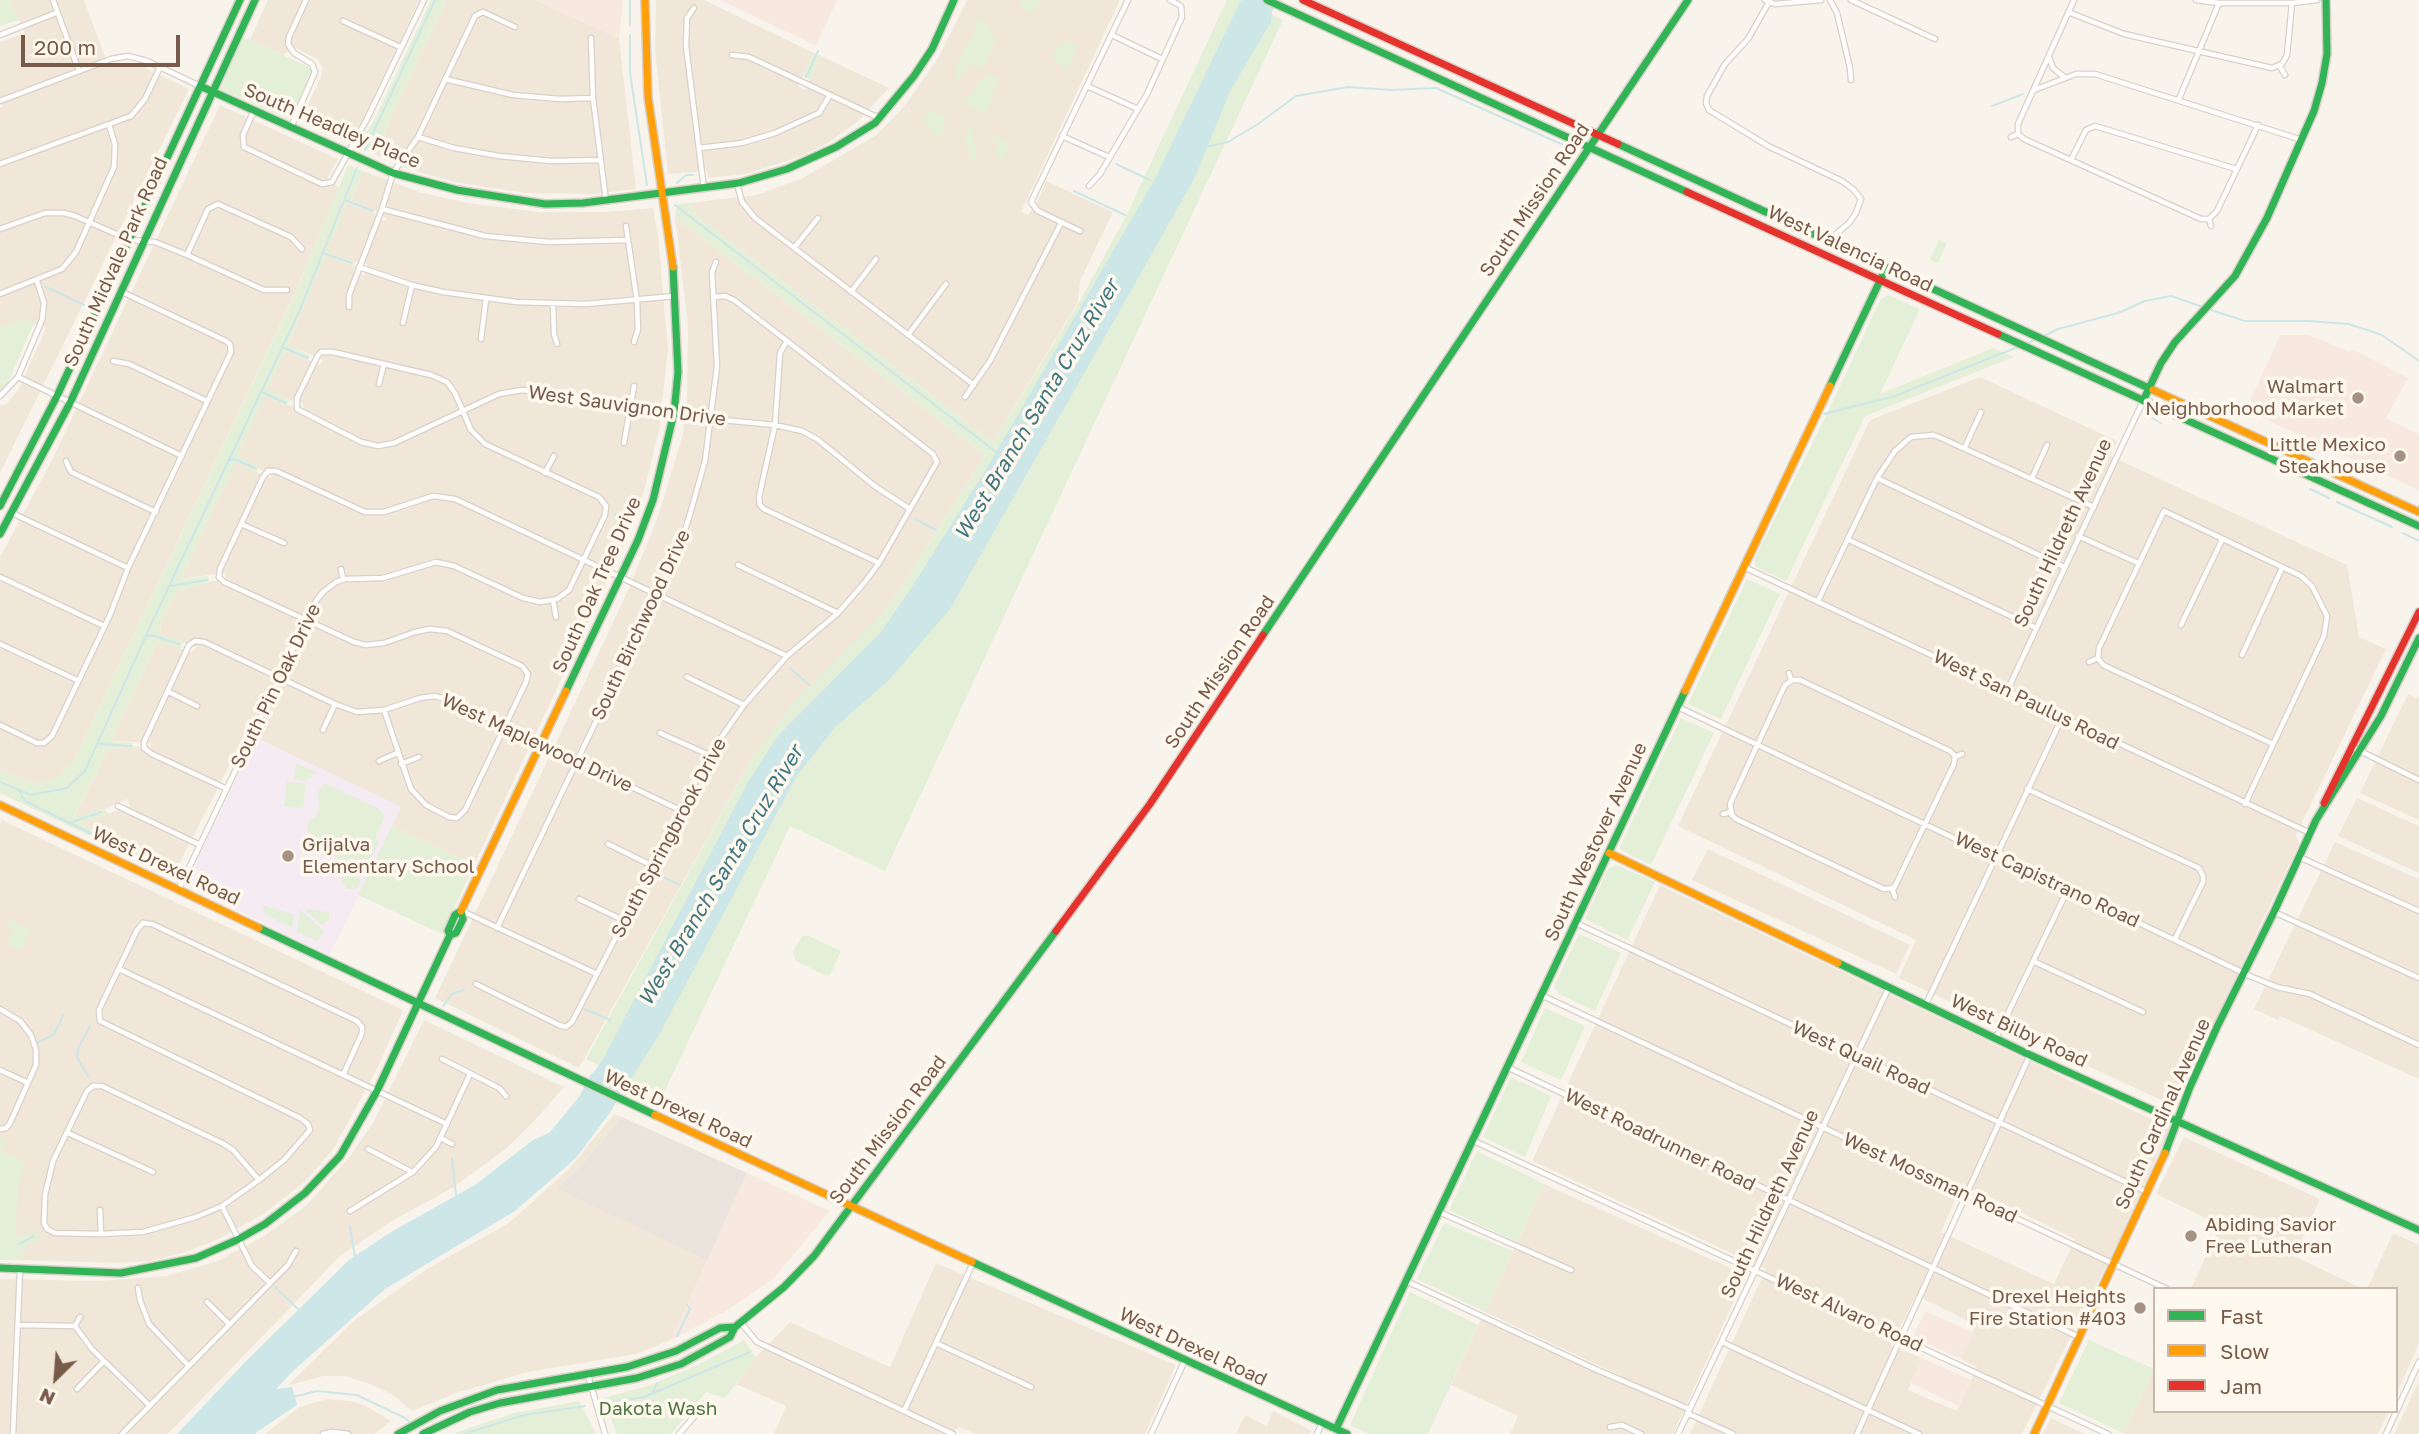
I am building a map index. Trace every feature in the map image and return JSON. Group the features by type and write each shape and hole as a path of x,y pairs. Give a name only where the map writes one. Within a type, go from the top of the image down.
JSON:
{"main road":[{"name":"South Midvale Park Road","path":"0,534 136,241 200,86 240,0"},
{"name":"South Midvale Park Road","path":"0,506 64,400 120,291 136,241 212,92 255,0"},
{"name":"South Oak Tree Drive","path":"0,1268 121,1273 186,1261 237,1240 265,1224 305,1193 340,1156 377,1091 450,935 456,933 463,919 461,911 621,577 653,500 674,413 678,372 675,296 649,97 645,0"},
{"name":"South Headley Place","path":"200,86 393,173 457,190 545,204 606,201 737,184 787,169 856,136 879,118 914,76 932,49 954,0"},
{"name":"West Valencia Road","path":"1267,0 2419,526"},
{"name":"West Valencia Road","path":"1303,0 2148,390 2419,512"},
{"name":"South Mission Road","path":"423,1434 470,1412 500,1403 638,1378 681,1364 730,1337 738,1325 798,1273 822,1245 1150,804 1688,0"},
{"path":"2148,390 2161,363 2195,318 2221,292 2250,251 2302,140 2314,111 2327,54 2326,0"},
{"name":"South Westover Avenue","path":"1336,1429 1886,268"},
{"name":"South Hildreth Avenue","path":"2143,401 2148,390"},
{"path":"2301,473 2308,462"},
{"name":"South Cardinal Avenue","path":"2323,808 2328,792 2419,612"},
{"name":"South Cardinal Avenue","path":"2034,1434 2147,1192 2190,1087 2310,833 2387,705 2419,638"},
{"name":"West Drexel Road","path":"0,805 849,1207 1347,1434"},
{"name":"West Bilby Road","path":"1609,853 2030,1055 2419,1230"},
{"name":"South Mission Road","path":"401,1432 466,1400 497,1390 588,1375 649,1361 676,1351 720,1328 738,1325"}],"street":[{"path":"53,0 79,71"},
{"path":"290,127 315,72 312,64 290,51 288,44 306,0"},
{"path":"254,110 243,135 244,147 322,184 332,182 367,119 424,0"},
{"path":"1080,231 1033,207 1032,200 1128,0"},
{"path":"1089,186 1095,181 1138,109 1182,17 1184,9 1170,0"},
{"path":"1821,0 1775,4 1767,1 1748,39 1726,64 1707,96 1706,103 1709,110 1768,146 1842,181 1854,190 1861,199 1856,213 1849,223 1828,241"},
{"path":"1830,0 1837,13 1851,80"},
{"path":"1851,0 1936,39"},
{"path":"2018,134 2018,124 2074,0"},
{"path":"2196,0 2219,3 2291,3 2316,0"},
{"path":"2179,99 2197,50 2219,3"},
{"path":"2068,12 2124,34 2267,67 2279,65 2287,55 2291,3"},
{"path":"694,8 687,18 686,46 704,189"},
{"path":"349,307 349,295 393,173 418,137 475,16 483,12 515,27"},
{"path":"0,35 57,13"},
{"path":"343,21 400,47"},
{"path":"1112,35 1162,59"},
{"path":"591,38 593,98 606,201"},
{"path":"732,55 749,57 879,118"},
{"path":"0,101 111,59 128,56 146,61 200,86"},
{"path":"2049,56 2053,68 2065,78"},
{"path":"2279,65 2285,75"},
{"path":"0,164 131,116 139,108 160,67"},
{"path":"2034,90 2076,75 2095,74 2302,140"},
{"path":"446,79 469,87 513,95 560,99 593,98"},
{"path":"1087,86 1138,109"},
{"path":"699,148 742,143 775,133 818,113 830,95"},
{"path":"0,294 62,270 76,252 114,167 115,144 109,125"},
{"path":"2018,134 2202,219 2209,219 2217,211 2258,125"},
{"path":"2071,160 2086,130 2095,126 2236,169"},
{"path":"2011,137 2018,134"},
{"path":"1062,136 1109,158"},
{"path":"418,137 454,148 499,156 551,161 601,160"},
{"path":"737,184 742,202 748,211 974,385"},
{"path":"187,254 208,209 218,204 292,237 302,249"},
{"path":"382,209 485,236 548,243 628,240"},
{"path":"0,229 54,212 75,216 136,241 155,242 187,254 264,290 287,290"},
{"path":"794,248 818,218"},
{"path":"2209,219 2211,226"},
{"path":"965,397 990,361 1060,223"},
{"path":"626,226 637,301 638,329 634,342"},
{"path":"851,292 876,259"},
{"name":"South Birchwood Drive","path":"497,928 680,546 705,461 712,418 717,366 712,272 716,262"},
{"path":"359,267 412,285 486,299 553,304 637,301 675,296"},
{"path":"0,396 18,377 42,320 44,303 37,281"},
{"path":"908,335 946,284"},
{"path":"402,323 412,285"},
{"path":"0,725 45,745 52,736 128,568 230,357 231,347 226,341 120,291"},
{"path":"715,297 729,297 787,341 779,353 775,425 758,506 879,563"},
{"path":"481,339 486,299"},
{"path":"553,304 557,344"},
{"name":"South Springbrook Drive","path":"476,984 566,1029 572,1023 709,755 744,705 787,656 838,613 879,563 936,467 938,460 933,454 787,341"},
{"name":"West Sauvignon Drive","path":"384,364 320,350 297,398 295,410 361,442 378,446 394,443 499,394 522,390 775,425 802,430 817,439 876,487 910,509"},
{"path":"113,361 129,364 207,401"},
{"path":"341,569 343,579 377,579 436,562 454,566 523,598 540,603 553,600 569,590 606,515 608,505 598,497 485,444 471,430 455,393 447,382 431,375 384,364 379,384"},
{"path":"18,377 182,456"},
{"path":"624,443 634,386"},
{"name":"South Hildreth Avenue","path":"2007,691 2143,401"},
{"path":"1965,447 1981,412"},
{"path":"1818,601 1877,478 1895,451 1911,437 1933,435 1965,447 2094,507"},
{"path":"2032,478 2047,445"},
{"path":"545,473 554,456"},
{"path":"66,461 71,472 156,512"},
{"path":"384,710 407,782 417,797 449,817 458,819 465,810 530,673 447,631 430,629 384,643 366,645 354,642 216,578 267,469 365,512 384,512 433,496 455,499 787,656"},
{"path":"1877,478 2064,567"},
{"path":"2245,804 2325,636 2327,616 2312,586 2301,576 2164,512 2099,648 2098,659 2103,665 2273,744"},
{"path":"12,513 128,568"},
{"path":"241,524 284,543"},
{"path":"2078,536 2138,563"},
{"path":"1849,540 2036,628"},
{"path":"2181,625 2222,540"},
{"path":"738,565 838,613"},
{"name":"West San Paulus Road","path":"1743,567 2310,833"},
{"path":"2242,655 2282,568"},
{"path":"0,577 104,626"},
{"name":"South Pin Oak Drive","path":"179,889 316,601 323,592 343,579"},
{"path":"553,600 556,617"},
{"name":"West Maplewood Drive","path":"169,692 189,645 195,639 335,705 357,712 384,710 419,698 434,696 447,699 682,811"},
{"path":"0,644 77,680"},
{"path":"2089,662 2098,659"},
{"path":"1789,673 1791,680"},
{"path":"687,677 744,705"},
{"path":"1800,680 1951,751 1955,762 1897,885 1884,889 1736,819 1730,804 1758,745 1786,683 1800,680"},
{"path":"197,706 169,692 142,748 227,789"},
{"path":"323,730 335,705"},
{"name":"West Capistrano Road","path":"1677,707 2243,973 2277,987 2310,994 2419,1045"},
{"path":"1926,1004 2062,718"},
{"path":"660,733 709,755"},
{"path":"2351,747 2419,780"},
{"path":"379,761 397,753"},
{"path":"1955,757 1962,754"},
{"path":"401,764 419,757"},
{"path":"2027,789 2191,863 2202,874 2203,882 2175,939"},
{"path":"118,806 200,845"},
{"path":"1723,814 1731,812"},
{"path":"608,844 653,866"},
{"path":"2299,857 2419,911"},
{"path":"1892,888 1895,897"},
{"path":"1996,1038 2068,889"},
{"path":"579,899 625,921"},
{"path":"461,911 597,974"},
{"path":"2274,912 2419,978"},
{"path":"259,1180 233,1150 222,1143 102,1086 91,1084 53,1161 45,1195 45,1231 100,1234 143,1231 177,1224 222,1206 259,1180 297,1146 308,1134 311,1126 300,1118 98,1020 99,1012 143,921 365,1026 343,1075"},
{"name":"West Quail Road","path":"1576,923 2147,1192"},
{"path":"2035,962 2143,1012"},
{"path":"119,969 447,1124"},
{"name":"South Hildreth Avenue","path":"1678,1434 1889,987"},
{"name":"West Mossman Road","path":"1541,995 2163,1287"},
{"path":"0,1009 20,1021 31,1035 36,1050 36,1065 10,1123 3,1130"},
{"path":"1857,1434 2001,1124 2030,1055"},
{"path":"442,1059 499,1088 506,1096"},
{"name":"West Roadrunner Road","path":"1507,1067 2079,1337"},
{"path":"0,1070 28,1083"},
{"path":"349,1211 413,1172 436,1147 470,1074"},
{"path":"68,1133 153,1172"},
{"path":"440,1138 452,1144"},
{"name":"West Alvaro Road","path":"1474,1141 2108,1434"},
{"path":"368,1149 413,1172"},
{"path":"222,1206 252,1266 270,1283"},
{"path":"100,1210 100,1234"},
{"path":"1439,1212 1571,1270"},
{"path":"122,1434 288,1265 296,1251"},
{"path":"904,1411 974,1263"},
{"path":"13,1434 20,1269"},
{"path":"1406,1281 1733,1434"},
{"path":"138,1288 139,1300 149,1324 188,1366"},
{"path":"206,1302 229,1324"},
{"path":"75,1326 80,1317"},
{"path":"18,1325 75,1326"},
{"path":"738,1325 757,1342 953,1434"},
{"path":"75,1326 88,1345 150,1406"},
{"path":"1722,1342 1919,1434"},
{"path":"936,1343 1031,1387"},
{"path":"1151,1434 1185,1360"},
{"path":"77,1389 104,1361"},
{"path":"2398,1407 2419,1362"},
{"path":"588,1375 605,1434"},
{"path":"2398,1394 2403,1396"},
{"path":"679,1434 706,1402"},
{"path":"2386,1434 2395,1413"},
{"path":"1317,1434 1322,1423"},
{"path":"1610,1427 1622,1425 1641,1434"},
{"path":"323,1434 348,1434"}],"shaded area":[{"path":"10,0 84,0 109,67 122,64 140,65 189,89 0,473 0,403 1,406 6,404 19,389 46,328 22,320 0,328 0,108 3,106 0,99 0,42 25,33"},
{"path":"268,0 419,0 364,119 346,142 300,121 321,77 322,67 318,60 294,47 283,55 250,40"},
{"path":"446,0 536,0 619,38 636,189 592,194 525,193 454,182 405,168 374,154"},
{"path":"536,0 623,0 619,38"},
{"path":"656,0 704,0 814,53 798,86 805,90 821,56 889,88 858,121 828,143 802,156 746,174 708,178 707,171 668,174 655,50"},
{"path":"720,0 837,0 816,46"},
{"path":"967,0 1120,0 1021,212 1028,215 1037,203 1046,181 1113,212 1080,281 1078,302 993,442 696,215 690,203 756,195 801,179 875,136 904,107 938,58"},
{"path":"220,105 338,159 328,178 339,188 294,295 73,763 58,777 47,782 22,780 0,769 0,557 53,458"},
{"path":"363,171 419,192 467,203 539,212 608,212 653,208 658,235 668,350 659,430 644,491 628,537 474,865 392,826 400,807 246,733 176,870 78,824 130,806 127,799 74,818 108,749 151,746 150,743 111,741 157,642 192,652 196,647 160,634 161,622 177,591 226,578 224,573 181,579 236,461 268,478 273,477 238,456 265,395 286,405 303,408 302,402 290,400 267,389 286,351 320,365 323,360 288,345 326,255 353,265 364,276 367,263 354,262 327,252 347,203 372,212 383,221 387,219 374,210 351,201"},
{"path":"675,217 985,455 890,605 751,760 579,1068 435,998 626,595 658,517 683,434 687,404 688,325"},
{"path":"2280,335 2309,335 2350,352 2352,349 2408,378 2386,418 2419,434 2419,490 2256,415 2251,399"},
{"path":"1980,377 2117,441 2110,456 2347,565 2359,637 2386,649 2296,835 2299,844 2174,1106 1899,978 1916,940 1678,826 1870,420"},
{"path":"2408,694 2419,699 2419,820 2360,793"},
{"name":"Grijalva Elementary School","path":"256,738 401,807 330,955 185,885"},
{"path":"2357,798 2419,826 2419,873 2338,836"},
{"path":"2,820 403,1010 376,1071 334,1148 307,1180 265,1213 219,1239 189,1251 151,1261 120,1263 23,1260 23,1250 14,1237 18,1187 1,1151 0,1140"},
{"path":"2335,842 2419,879 2419,1079 2280,1016 2278,1020 2254,1009"},
{"path":"1708,849 1910,945 1896,974 1692,880"},
{"path":"1660,885 2170,1128 2116,1246 2022,1434 1690,1434 1766,1269 1532,1161","holes":["1962,1183 2075,1239 2054,1284 1941,1232","1916,1295 1976,1325 1961,1359 1977,1367 1957,1411 1908,1390 1922,1358 1891,1346"]},
{"path":"424,1020 564,1087 508,1147 454,1187 392,1221 340,1256 168,1434 0,1434 0,1279 97,1281 167,1276 217,1261 261,1238 306,1206 351,1155 373,1123"},
{"path":"614,1114 622,1117 558,1189 707,1261 671,1340 636,1354 528,1372 456,1393 412,1411 393,1395 345,1376 323,1376 287,1386 355,1320 427,1269 509,1223 568,1170"},
{"path":"622,1117 747,1173 707,1261 557,1189 580,1167"},
{"path":"2184,1137 2320,1199 2294,1256 2359,1287 2192,1287 2220,1225 2156,1194"},
{"path":"747,1173 830,1211 773,1279 726,1311 671,1340"},
{"path":"1544,1184 1746,1275 1673,1434 1510,1434 1518,1416 1451,1385 1481,1319 1617,1380 1619,1375 1485,1312"},
{"path":"2393,1233 2419,1245 2419,1343 2399,1389 2398,1287 2368,1287"},
{"path":"936,1263 1176,1365 1145,1434 976,1434 959,1427 950,1434 774,1434 786,1406 736,1384 756,1357 790,1322 890,1367"},
{"path":"1925,1311 1974,1333 1961,1359 1913,1337"},
{"path":"1922,1358 1971,1380 1959,1406 1910,1383"},
{"path":"2153,1371 2153,1413 2388,1413 2378,1434 2123,1433"},
{"path":"2419,1381 2419,1434 2394,1434"},
{"path":"327,1399 351,1401 366,1406 391,1421 374,1434 265,1434 299,1407"},
{"path":"1273,1411 1312,1431 1310,1434 1236,1434 1245,1415 1267,1426"},
{"path":"2051,1418 2085,1434 2043,1434"}],"green space":[{"path":"0,0 10,0 19,20 0,26"},
{"path":"431,0 446,0 374,154 357,145 374,121"},
{"path":"1021,0 1042,0 1033,14 1019,6"},
{"path":"1227,0 1239,0 1283,20 885,871 790,826 662,1097 586,1059 751,760 790,706 890,605 985,455 675,217 677,204 690,203 696,215 993,442 1081,299 1127,214"},
{"path":"981,17 997,39 982,69 970,63 956,83 956,64 978,26 976,21"},
{"path":"243,37 313,69 290,120 220,89"},
{"path":"1069,41 1078,46 1067,70 1052,58 1059,43"},
{"path":"814,53 821,56 810,80 803,76"},
{"path":"988,73 999,78 987,112 984,112 963,102"},
{"path":"930,109 946,118 940,138 921,120"},
{"path":"969,126 975,129 971,134 977,153 974,160 969,158 971,154 968,145 964,144"},
{"path":"997,135 1009,143 1003,162 995,152 998,143 990,136"},
{"path":"348,165 363,171 351,201 374,210 372,212 347,203 327,252 354,262 353,265 326,256 288,344 310,356 308,360 286,351 268,389 290,400 286,405 265,396 238,456 260,467 256,472 236,462 181,579 208,576 209,583 177,591 161,622 160,634 183,641 180,649 157,642 111,741 133,743 132,748 108,749 74,817 105,809 108,814 79,824 176,870 170,874 0,793 0,769 22,780 47,782 58,777 73,763 294,296"},
{"path":"1939,239 1947,243 1938,263 1930,260"},
{"path":"1888,295 1920,309 1880,394 1993,348 2014,357 1865,416 1786,581 1756,567 1754,560 1880,300"},
{"path":"22,320 34,323 8,383 0,391 0,327"},
{"path":"1747,579 1780,594 1721,719 1688,704"},
{"path":"1681,718 1714,733 1651,865 1619,849"},
{"path":"296,763 317,773 305,781 294,779"},
{"path":"287,782 306,784 303,808 284,806"},
{"path":"325,783 381,810 384,818 376,836 378,844 370,861 353,863 339,860 307,831 308,822 316,816 319,808 318,792"},
{"path":"392,826 474,865 442,934 358,895"},
{"path":"1617,865 1655,882 1627,940 1585,919 1608,869"},
{"path":"341,877 357,877 361,881 357,889 346,889"},
{"path":"264,906 294,914 292,928 263,913"},
{"path":"304,909 329,912 329,920 322,925"},
{"path":"300,910 324,931 318,941 297,932"},
{"path":"9,919 31,930 21,951 7,944 13,930 7,922"},
{"path":"1579,934 1621,953 1595,1011 1559,994 1554,986"},
{"path":"802,936 809,936 841,951 829,977 796,961 793,952"},
{"path":"1545,1008 1585,1026 1561,1080 1521,1062"},
{"path":"1511,1077 1551,1096 1525,1157 1483,1137"},
{"path":"0,1137 7,1140 3,1151 24,1161 18,1185 15,1236 37,1232 39,1237 23,1250 23,1260 0,1260"},
{"path":"1477,1151 1544,1184 1517,1242 1449,1210"},
{"path":"1444,1223 1513,1251 1485,1312 1417,1279"},
{"path":"1410,1292 1478,1325 1428,1434 1369,1434 1350,1425"},
{"name":"Dakota Wash","path":"744,1340 756,1357 725,1398 706,1392 671,1434 617,1434 603,1398 648,1386 700,1364"},
{"path":"2089,1340 2153,1369 2123,1433 2059,1403"},
{"name":"Dakota Wash","path":"579,1401 596,1434 452,1434 514,1413"}],"water":[{"name":"West Branch Santa Cruz River","path":"1241,0 1279,0 1272,11 1271,22 1230,91 1195,177 1141,273 950,609 888,681 835,727 796,777 660,1033 609,1114 576,1158 515,1211 385,1289 291,1373 276,1389 292,1387 297,1405 254,1434 177,1434 247,1360 349,1260 391,1232 475,1185 533,1140 549,1133 579,1097 591,1074 603,1059 748,782 777,737 881,632 987,468 1155,179"}],"waterway":[{"path":"365,150 435,0"},
{"path":"630,0 630,26"},
{"path":"630,35 630,73 647,185"},
{"path":"806,77 818,51"},
{"path":"1205,147 1228,142 1296,96 1348,87 1391,90 1436,88 1568,147"},
{"path":"1992,106 2023,94"},
{"path":"1116,164 1150,180"},
{"path":"0,782 31,795 67,788 85,771 153,620 299,312 357,168"},
{"path":"677,183 686,175 693,175"},
{"path":"1074,191 1125,215"},
{"path":"345,200 373,211"},
{"path":"675,205 996,452"},
{"path":"323,253 352,263"},
{"path":"46,287 86,306"},
{"path":"2042,337 2058,329 2118,313 2145,301 2171,296 2203,307"},
{"path":"2208,309 2245,321 2349,324 2382,335 2419,361"},
{"path":"2026,344 2037,339"},
{"path":"1824,414 1895,396 2018,347"},
{"path":"284,348 308,358"},
{"path":"262,392 286,403"},
{"path":"2145,414 2161,423"},
{"path":"230,460 234,459 255,468"},
{"path":"2310,489 2329,498"},
{"path":"2337,502 2392,527"},
{"path":"615,514 634,523"},
{"path":"915,519 936,530"},
{"path":"2403,533 2419,541"},
{"path":"170,586 207,580"},
{"path":"146,636 151,635 179,644"},
{"path":"790,668 809,685"},
{"path":"98,744 132,746"},
{"path":"19,790 25,801 170,872"},
{"path":"69,823 101,812"},
{"path":"656,874 680,885"},
{"path":"443,1006 452,994 464,990"},
{"path":"585,1009 610,1020"},
{"path":"38,1042 54,1035 63,1015"},
{"path":"88,1076 77,1057 78,1048 90,1026"},
{"path":"452,1158 456,1195"},
{"path":"350,1227 355,1257"},
{"path":"19,1244 34,1236"},
{"path":"275,1287 299,1310"},
{"path":"677,1336 690,1309 687,1305"},
{"path":"601,1404 644,1397 750,1352"},
{"path":"653,1392 657,1383"},
{"name":"Dakota Wash","path":"293,1397 317,1391 357,1395 412,1424"},
{"path":"464,1434 524,1415 585,1406"}],"traffic: fast":[{"path":"0,506 57,396 240,0"},
{"path":"0,534 70,403 255,0"},
{"path":"200,86 393,173 457,190 545,204 583,203 739,183 787,169 836,147 875,123 914,76 932,49 954,0"},
{"path":"1267,0 1687,192"},
{"path":"1263,635 1688,0"},
{"path":"2143,401 2161,363 2175,342 2235,276 2267,218 2314,111 2322,83 2327,54 2326,0"},
{"path":"1618,144 2153,390"},
{"path":"566,691 638,540 653,500 674,413 678,372 673,267"},
{"path":"1830,386 1886,268"},
{"path":"1998,334 2419,526"},
{"path":"2165,1153 2217,1027 2316,820 2381,716 2419,638"},
{"path":"1336,1429 1685,691"},
{"path":"0,1268 121,1273 196,1258 265,1224 305,1193 340,1156 377,1091 450,935 448,931 455,915 461,911 463,919 456,933 450,935"},
{"path":"259,928 655,1115"},
{"path":"398,1434 440,1411 497,1390 627,1367 676,1351 720,1328 735,1327 784,1287 814,1256 1056,931"},
{"path":"1838,963 2030,1055 2419,1230"},
{"path":"972,1262 1347,1434"},
{"path":"423,1434 470,1412 500,1403 637,1378 681,1364 730,1337 735,1327"}],"traffic: slow":[{"path":"645,0 648,97 673,267"},
{"path":"1685,691 1830,386"},
{"path":"2153,390 2419,512"},
{"path":"461,911 566,691"},
{"path":"0,805 259,928"},
{"path":"1609,853 1838,963"},
{"path":"655,1115 972,1262"},
{"path":"2034,1434 2165,1153"}],"traffic: jam":[{"path":"1303,0 1618,144"},
{"path":"1687,192 1998,334"},
{"path":"2324,803 2419,612"},
{"path":"1056,931 1150,804 1263,635"}],"place":[{"name":"Walmart Neighborhood Market","path":"2358,398"},
{"name":"Little Mexico Steakhouse","path":"2400,456"},
{"name":"Grijalva Elementary School","path":"288,856"},
{"name":"Abiding Savior Free Lutheran","path":"2191,1236"},
{"name":"Drexel Heights Fire Station #403","path":"2140,1308"}]}
